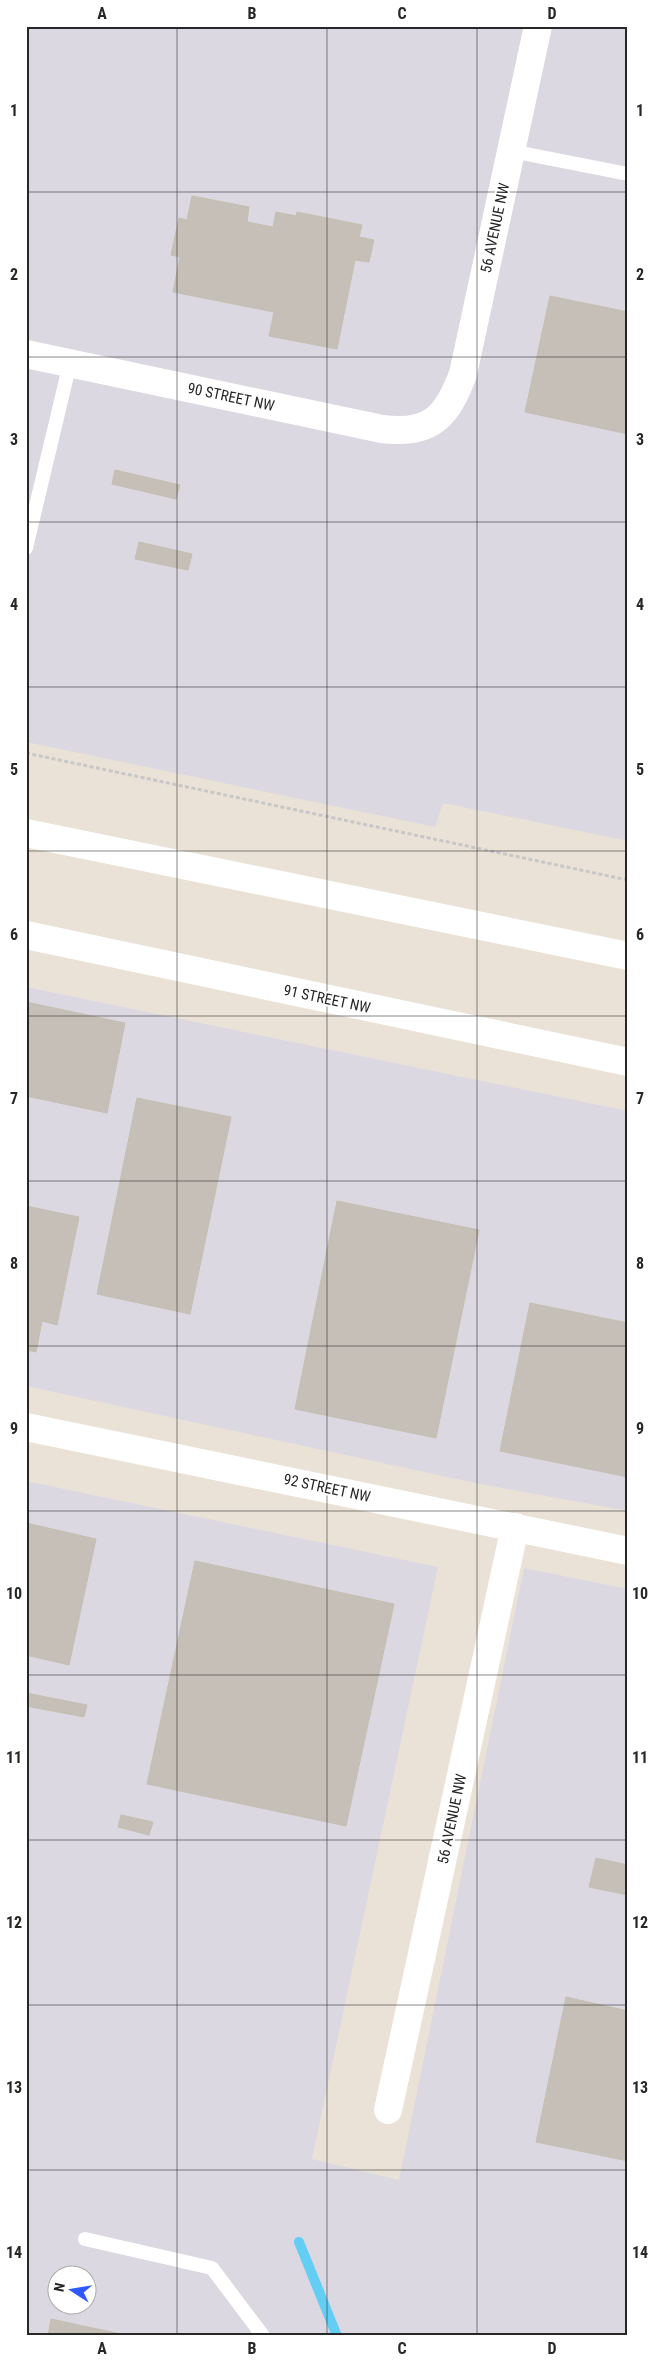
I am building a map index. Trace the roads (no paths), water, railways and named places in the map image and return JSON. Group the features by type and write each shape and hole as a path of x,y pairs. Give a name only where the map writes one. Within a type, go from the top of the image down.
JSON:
{"street":[{"name":"56 AVENUE NW","path":"434,420 446,411 463,374 538,26"},
{"name":"90 STREET NW","path":"26,354 382,429 398,431 416,429 434,420"},
{"path":"26,833 628,956"},
{"name":"91 STREET NW","path":"26,935 628,1062"},
{"name":"92 STREET NW","path":"26,1427 628,1551"},
{"name":"56 AVENUE NW","path":"388,2110 515,1527"}],"lane":[{"path":"512,151 628,174"},
{"path":"26,548 70,363"},
{"path":"86,2239 212,2268 263,2336"}],"waterway":[{"path":"299,2242 337,2336"}]}
